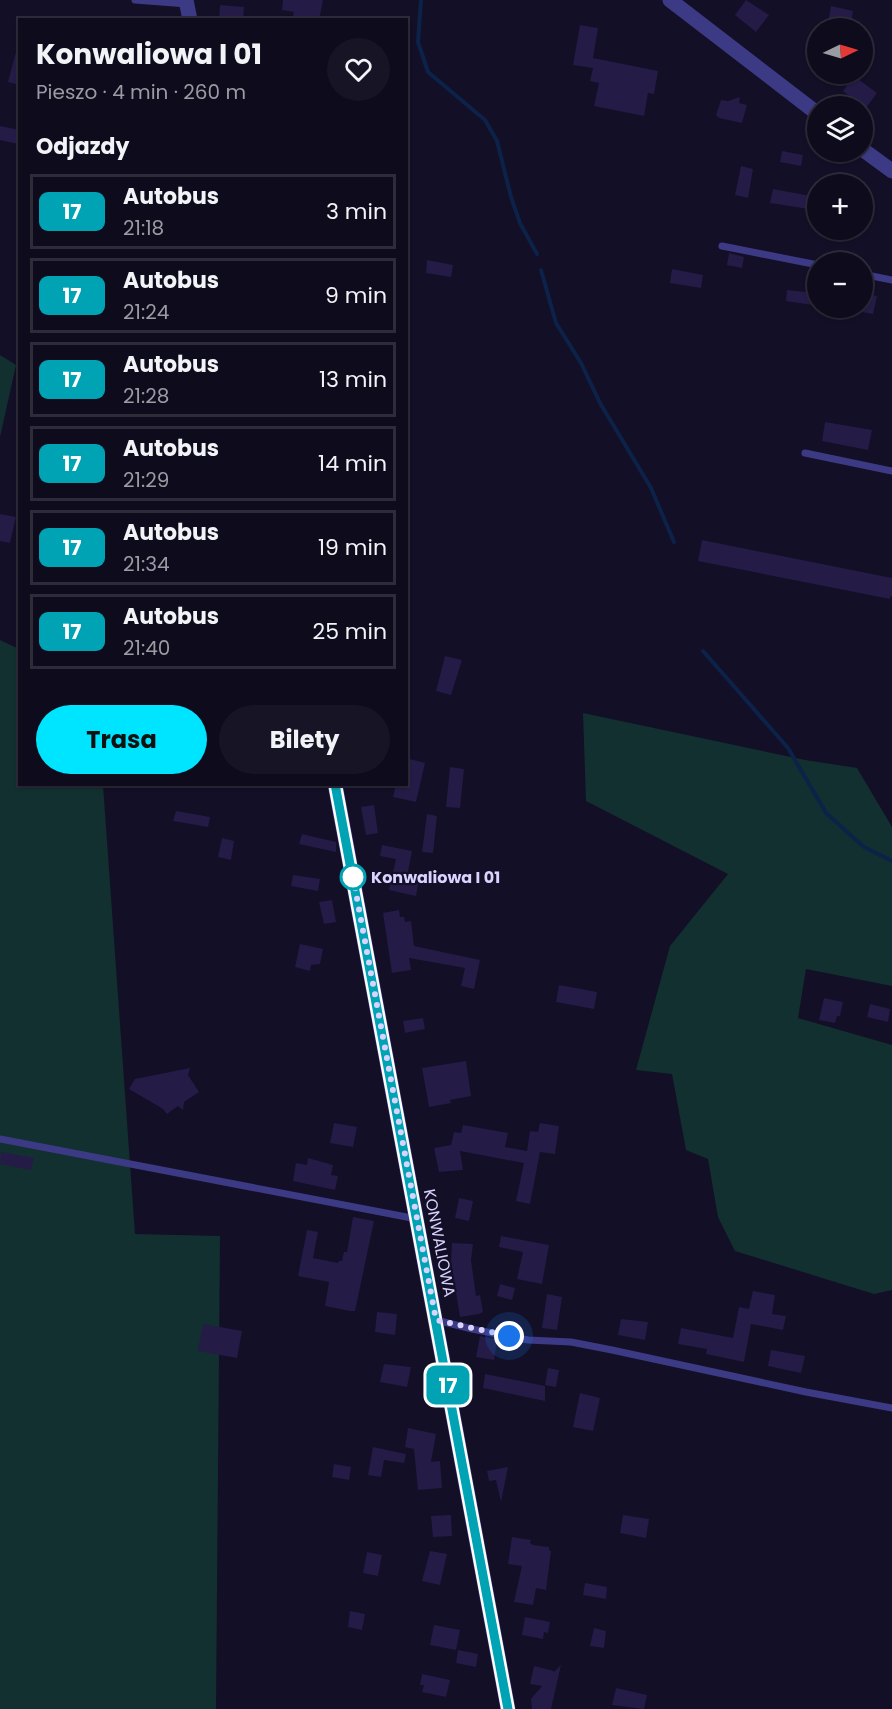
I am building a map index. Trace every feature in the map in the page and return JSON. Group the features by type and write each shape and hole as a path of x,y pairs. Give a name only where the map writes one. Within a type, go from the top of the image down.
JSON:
{"street":[{"path":"670,0 807,106"},
{"path":"186,2 190,18"},
{"path":"873,156 892,171"},
{"name":"KONWALIOWA","path":"335,786 508,1709"}],"lane":[{"path":"135,0 186,2"},
{"path":"722,246 807,263"},
{"path":"873,276 892,280"},
{"path":"805,453 892,471"},
{"path":"0,1139 417,1220"},
{"path":"436,1320 528,1340 571,1342 892,1408"}],"green space":[{"path":"0,355 16,365 0,437"},
{"path":"0,640 18,649 18,786 103,786 135,1234 220,1236 216,1709 0,1709"},
{"path":"583,713 805,760 857,768 892,827 892,986 806,969 798,1018 892,1045 892,1290 874,1294 735,1251 718,1217 708,1159 686,1150 672,1074 636,1070 670,946 728,874 586,801"}],"building":[{"path":"283,0 323,0 319,18 292,18 294,12 282,10"},
{"path":"746,0 769,15 756,32 735,15"},
{"path":"220,5 244,7 243,18 219,18"},
{"path":"831,6 853,11 852,18 829,18"},
{"path":"580,25 598,28 593,58 658,71 654,94 648,93 644,116 594,106 599,83 590,81 593,68 573,65"},
{"path":"16,52 18,52 18,84 8,82"},
{"path":"848,84 865,84 877,93 873,98 873,96 850,96 843,91"},
{"path":"740,97 739,103 747,105 742,123 719,118 716,115 721,100 728,101"},
{"path":"0,126 18,130 18,144 0,140"},
{"path":"782,151 803,155 801,166 780,162"},
{"path":"741,166 753,169 748,198 735,195"},
{"path":"773,189 807,195 807,209 770,203"},
{"path":"729,253 744,257 742,268 727,265"},
{"path":"427,260 453,265 451,277 426,273"},
{"path":"672,269 703,275 701,288 670,283"},
{"path":"787,290 807,292 807,304 786,301"},
{"path":"873,295 877,296 873,314"},
{"path":"825,422 872,430 868,450 822,441"},
{"path":"0,514 16,517 10,543 0,541"},
{"path":"702,540 892,578 892,597 890,596 890,599 698,561"},
{"path":"445,656 462,660 451,695 436,691"},
{"path":"408,759 425,763 416,802 393,797 396,786 408,786"},
{"path":"450,767 464,769 460,808 446,807"},
{"path":"374,805 378,833 366,835 361,807"},
{"path":"176,811 210,817 208,827 173,821"},
{"path":"427,814 437,816 433,853 422,852"},
{"path":"302,834 336,842 336,852 299,844"},
{"path":"222,838 234,841 231,860 218,857"},
{"path":"382,845 412,851 407,877 419,879 416,896 389,890 396,859 380,856"},
{"path":"293,875 320,879 318,891 291,886"},
{"path":"332,900 336,922 324,924 319,902"},
{"path":"399,910 400,917 404,917 405,922 411,921 414,946 480,960 474,989 461,986 465,968 409,958 411,970 392,973 383,913"},
{"path":"300,944 323,949 320,964 311,965 310,971 295,967"},
{"path":"559,985 597,992 594,1009 556,1002"},
{"path":"824,998 843,1002 840,1016 837,1016 835,1023 819,1020"},
{"path":"870,1004 890,1009 888,1022 867,1017"},
{"path":"423,1018 425,1029 405,1033 403,1021"},
{"path":"466,1061 471,1096 429,1107 422,1068"},
{"path":"190,1068 188,1075 199,1092 184,1102 183,1110 178,1106 167,1114 163,1109 129,1089 135,1079"},
{"path":"334,1123 357,1127 353,1147 330,1143"},
{"path":"540,1123 559,1126 555,1154 540,1152 530,1204 516,1201 524,1163 460,1151 463,1170 439,1172 434,1148 451,1145 454,1132 461,1133 463,1125 508,1133 505,1147 527,1151 530,1131 538,1132"},
{"path":"1,1152 34,1158 31,1170 0,1164"},
{"path":"308,1158 333,1165 331,1175 338,1176 335,1190 293,1181 296,1163 307,1165"},
{"path":"459,1198 473,1201 469,1221 455,1218"},
{"path":"353,1217 374,1221 355,1311 350,1311 325,1306 329,1282 298,1276 307,1230 318,1232 313,1258 338,1263 342,1261 344,1252 347,1252"},
{"path":"501,1236 549,1245 542,1284 517,1279 523,1252 499,1247"},
{"path":"452,1243 473,1244 471,1260 476,1296 480,1295 483,1312 479,1314 460,1317 451,1261"},
{"path":"500,1284 515,1288 512,1300 497,1296"},
{"path":"753,1291 775,1295 772,1314 786,1316 783,1330 751,1324 744,1362 706,1354 707,1349 678,1344 681,1328 733,1338 739,1307 749,1309"},
{"path":"547,1294 562,1297 557,1330 542,1328"},
{"path":"377,1312 397,1314 395,1335 375,1332"},
{"path":"621,1319 648,1322 645,1340 618,1335"},
{"path":"203,1324 242,1331 237,1358 198,1351"},
{"path":"480,1336 497,1340 494,1360 476,1357"},
{"path":"771,1350 805,1356 801,1373 768,1366"},
{"path":"384,1364 411,1367 407,1387 380,1382"},
{"path":"548,1368 559,1370 556,1387 545,1385"},
{"path":"485,1374 545,1386 545,1401 483,1388"},
{"path":"580,1393 600,1398 593,1431 573,1427"},
{"path":"408,1428 436,1434 431,1462 440,1461 442,1488 418,1490 414,1449 405,1447"},
{"path":"373,1447 406,1454 404,1463 384,1460 381,1477 368,1475"},
{"path":"334,1464 351,1467 349,1480 332,1477"},
{"path":"508,1467 501,1502 496,1480 489,1481 487,1471"},
{"path":"451,1515 452,1536 433,1537 431,1516"},
{"path":"623,1515 649,1519 646,1538 620,1533"},
{"path":"512,1537 531,1540 530,1543 533,1545 549,1547 551,1551 546,1590 536,1588 533,1605 514,1602 522,1566 508,1564"},
{"path":"430,1551 447,1554 440,1585 422,1581"},
{"path":"367,1552 382,1555 378,1576 363,1573"},
{"path":"585,1583 607,1587 606,1599 583,1595"},
{"path":"350,1611 365,1614 362,1630 348,1627"},
{"path":"525,1617 550,1622 548,1633 544,1632 543,1639 522,1635"},
{"path":"434,1625 460,1630 456,1650 430,1645"},
{"path":"594,1628 606,1631 604,1648 590,1646"},
{"path":"458,1650 478,1654 476,1667 456,1663"},
{"path":"561,1665 551,1709 532,1709 531,1699 542,1686 530,1684 534,1666 554,1671 553,1673"},
{"path":"422,1674 450,1680 446,1697 422,1692 424,1685 420,1685"},
{"path":"616,1688 647,1695 644,1709 612,1705"}],"waterway":[{"path":"421,0 418,42 428,72 485,120 497,141 520,223 537,254"},
{"path":"541,270 556,323 651,488 674,542"},
{"path":"703,651 788,748 826,813 864,847 892,861"}],"bus line":[{"name":"17","path":"335,786 508,1709"}],"place":[{"name":"Konwaliowa I 01","path":"353,877"}],"route":[{"path":"353,877 352,872 436,1320 509,1336"}]}
